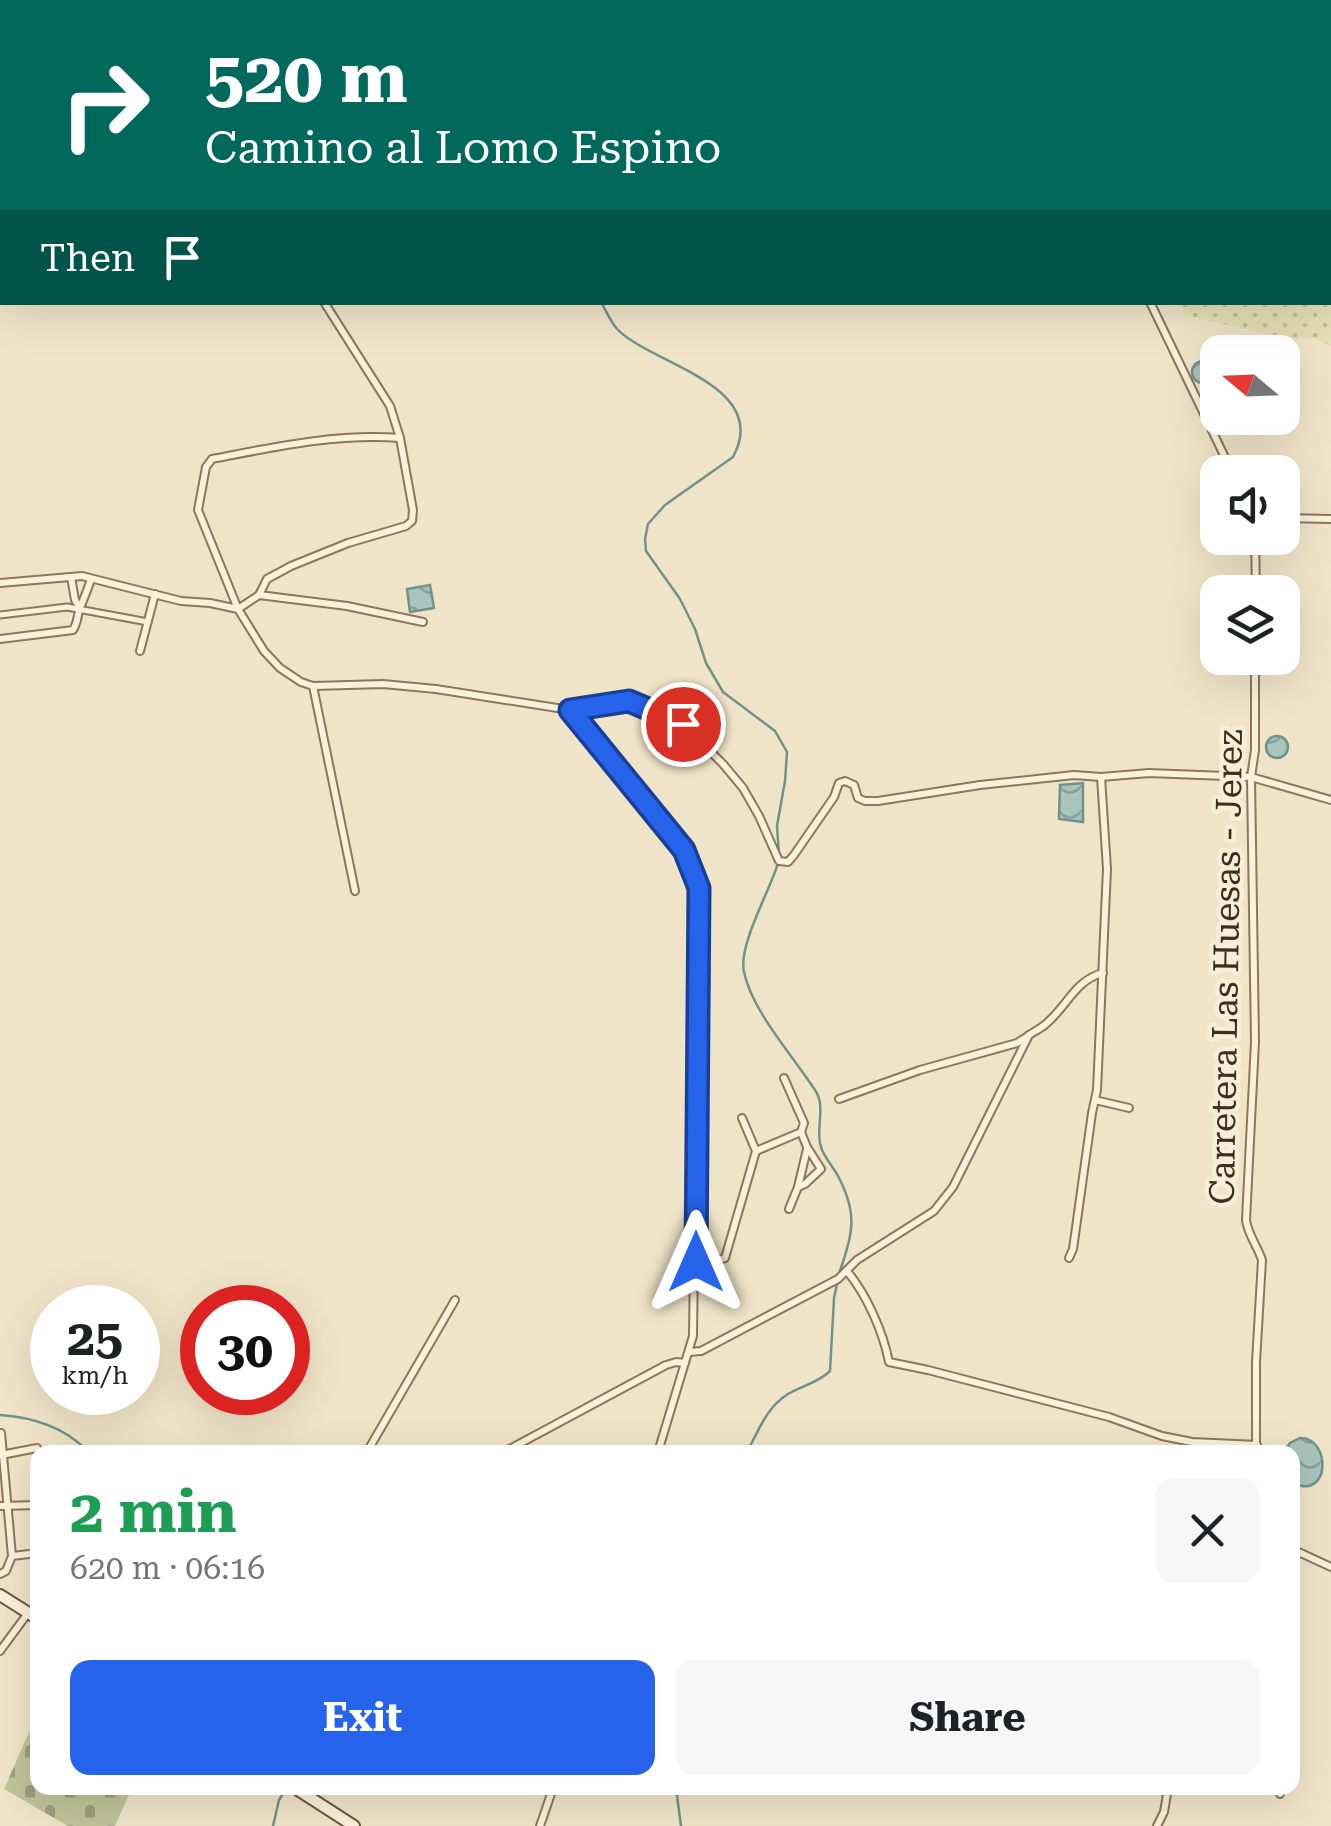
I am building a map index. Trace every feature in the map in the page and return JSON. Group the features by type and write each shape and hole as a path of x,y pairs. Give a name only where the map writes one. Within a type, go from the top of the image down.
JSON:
{"main road":[{"path":"0,1595 30,1614"},
{"path":"306,1795 354,1826"}],"street":[{"path":"0,583 91,578 181,601 238,609 259,595 267,579 291,566 412,521 400,438 390,406 326,305"},
{"path":"1151,305 1224,455"},
{"path":"400,438 372,436 278,446 212,459 206,467 198,510 238,609 264,652 301,682 313,686 382,684 436,689 570,710 629,701 683,724 703,741 742,788 784,863 845,781 854,785 858,798 878,801 1074,775 1149,773 1251,777 1331,800"},
{"path":"1300,518 1331,519"},
{"path":"71,577 80,608"},
{"path":"0,639 73,630 91,578"},
{"path":"140,651 156,594"},
{"path":"259,595 347,606 423,622"},
{"path":"0,615 67,607 148,622"},
{"name":"Carretera Las Huesas - Jerez","path":"1255,675 1251,777 1255,1042 1246,1220 1262,1260 1256,1362 1257,1445"},
{"path":"313,686 356,891"},
{"path":"570,710 684,850 699,888 693,1336 660,1445"},
{"path":"1069,1258 1095,1100 1106,870 1100,777"},
{"path":"839,1099 920,1070 1017,1043 1050,1021 1093,975 1103,972"},
{"path":"689,1352 701,1351 838,1279 857,1260 934,1211 945,1200 1029,1035"},
{"path":"784,1078 804,1122 801,1132 807,1148 822,1168 798,1187"},
{"path":"1095,1100 1129,1108"},
{"path":"696,1262 725,1258 756,1151 742,1118"},
{"path":"756,1151 801,1132"},
{"path":"788,1209 798,1187 807,1148"},
{"path":"846,1271 856,1282 886,1346 889,1362 1109,1418 1162,1436 1220,1445"},
{"path":"372,1445 454,1300"},
{"path":"517,1445 666,1365 685,1363"},
{"path":"0,1574 12,1556 4,1506 1,1432"},
{"path":"1,1454 30,1449"},
{"path":"4,1506 30,1505"},
{"path":"1300,1552 1331,1568"},
{"path":"12,1556 30,1555"},
{"path":"0,1651 30,1619"},
{"path":"540,1826 551,1795"},
{"path":"1157,1826 1167,1795"}],"shaded area":[{"path":"1182,305 1331,305 1331,346 1315,339 1300,339 1300,335 1272,335 1184,315"}],"green space":[{"path":"30,1730 30,1795 129,1795 115,1826 68,1826 4,1789"}],"water":[{"path":"1200,362 1200,382 1192,372"},
{"path":"430,585 434,608 410,612 407,589"},
{"path":"1273,736 1281,736 1288,747 1281,758 1273,758 1266,751 1266,743"},
{"path":"1083,783 1083,822 1059,819 1060,785"},
{"path":"1300,1438 1317,1447 1322,1467 1314,1483 1300,1485 1300,1445 1290,1443"}],"waterway":[{"path":"603,305 617,329 703,379 723,394 736,412 741,432 733,457 665,505 648,524 646,551 680,599 706,663 723,692 775,731 787,752 777,826 779,855"},
{"path":"778,863 750,933 744,972 764,1018 818,1097 820,1143 844,1189 851,1212 850,1234 840,1271"},
{"path":"751,1445 780,1400 830,1371 837,1284"},
{"path":"0,1415 47,1425 81,1445"},
{"path":"273,1826 282,1795"},
{"path":"677,1795 681,1826"}],"route":[{"path":"683,724 629,701 570,710 684,850 699,888 696,1262"}]}
